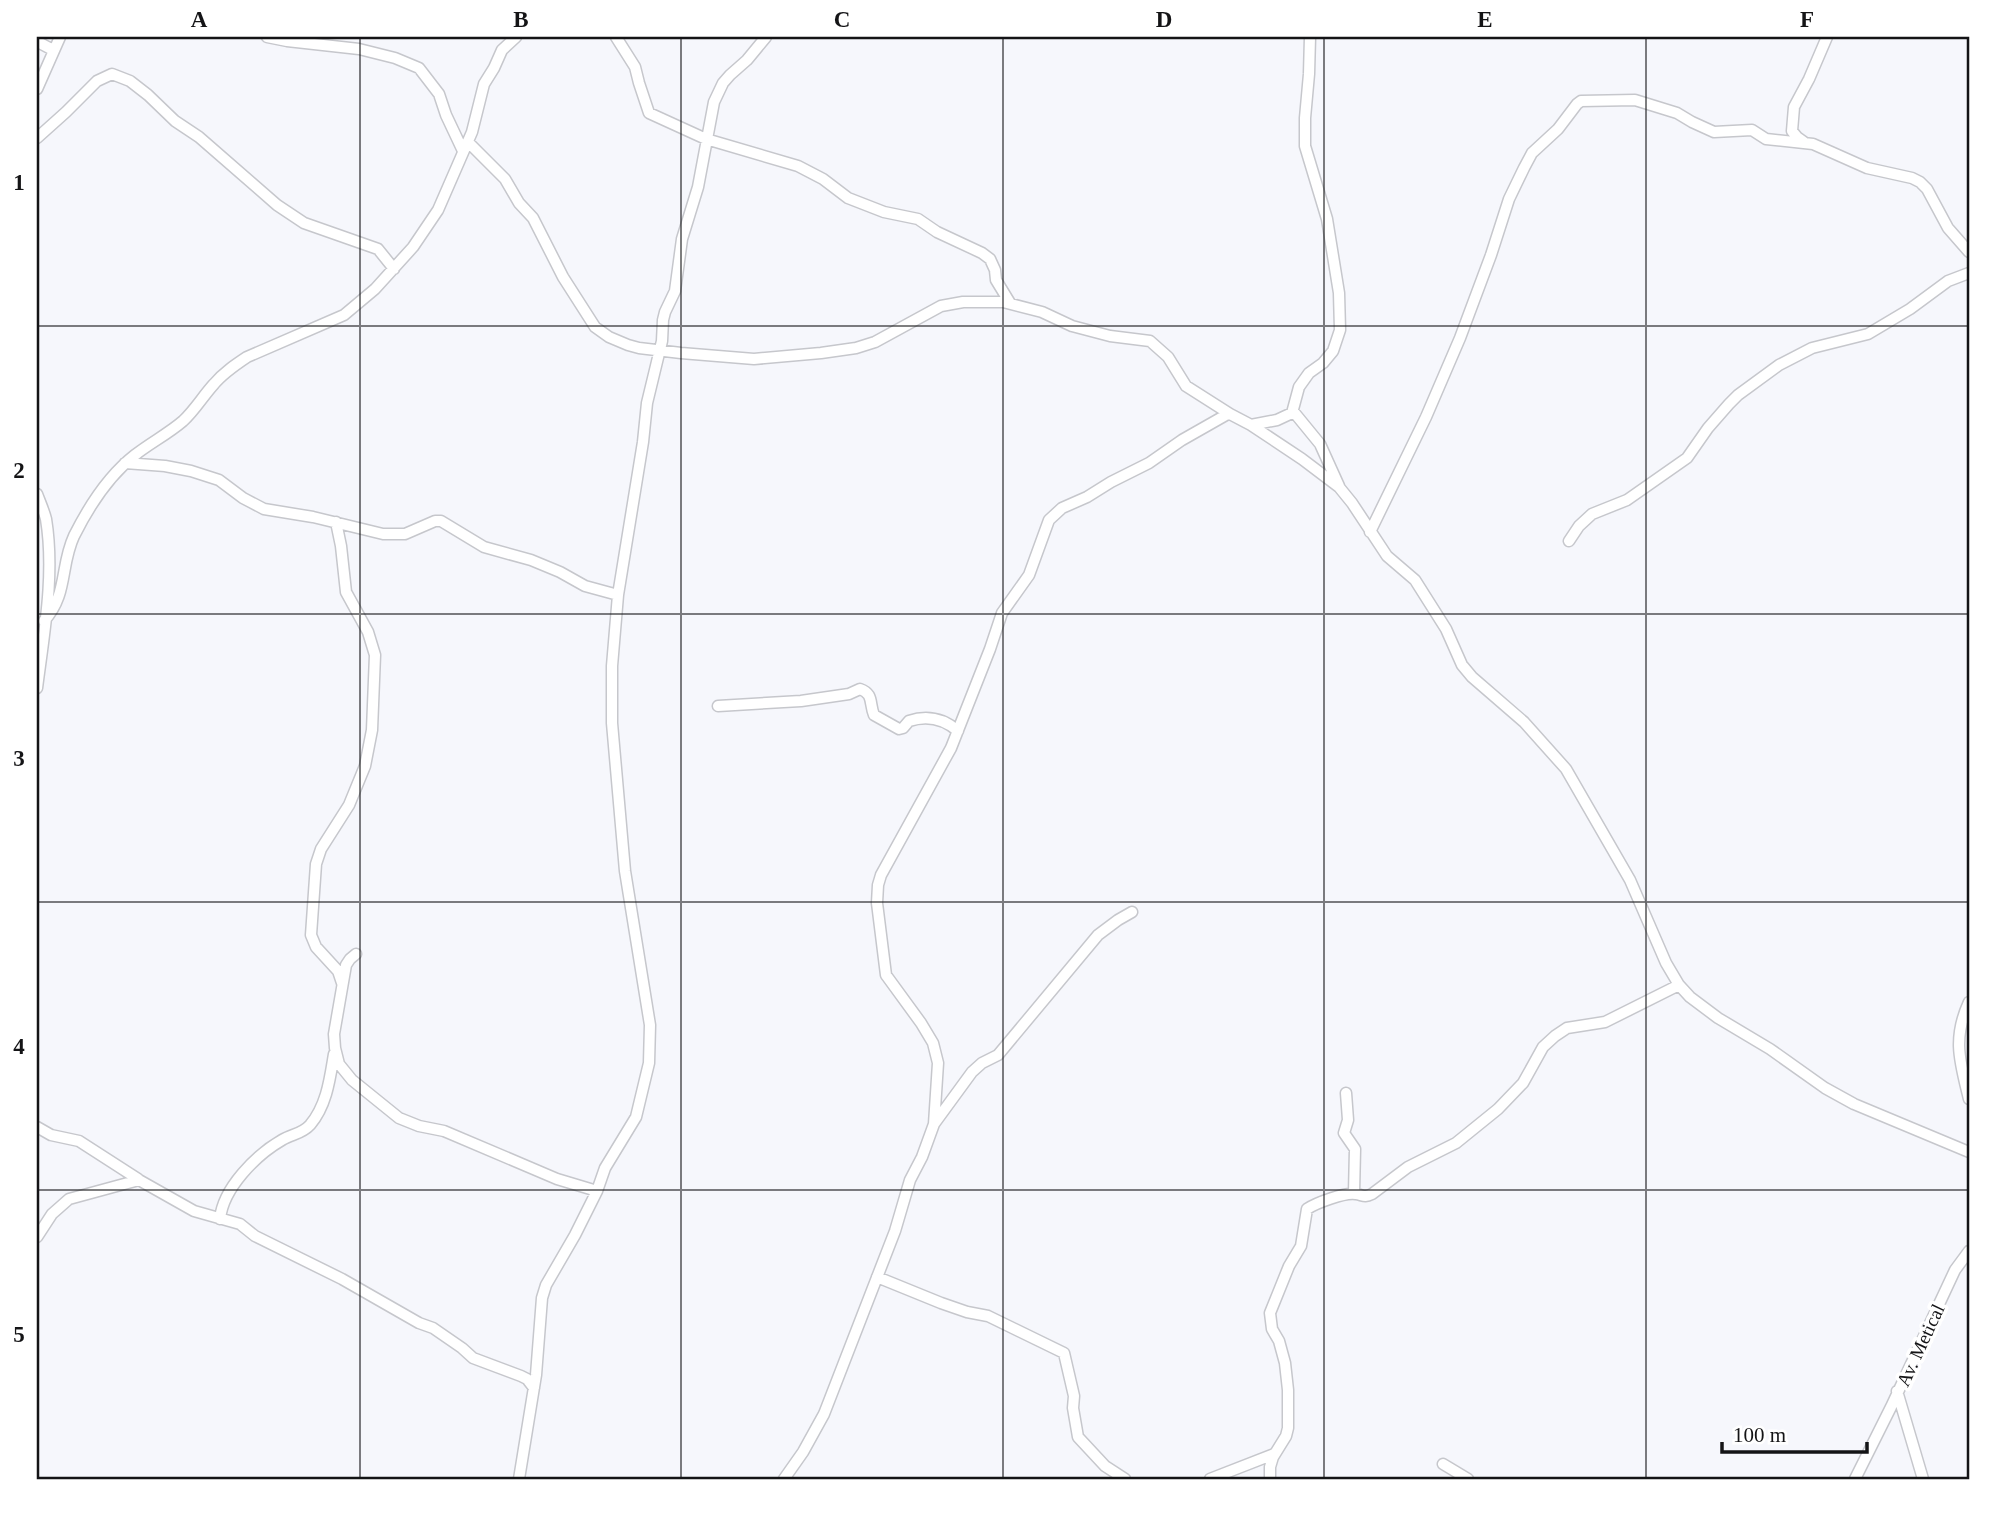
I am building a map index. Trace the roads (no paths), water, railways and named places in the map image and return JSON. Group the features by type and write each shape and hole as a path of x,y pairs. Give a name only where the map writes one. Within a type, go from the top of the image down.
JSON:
{"street":[{"path":"37,42 46,37"},
{"path":"37,89 60,37"},
{"path":"267,37 359,49 395,58 419,68 439,94 446,115 466,147 505,179 519,203 534,218 563,278 595,327 628,345 754,359 821,353 875,342 941,306 963,302 1010,303 1055,317 1072,326 1118,338 1150,341 1168,357 1186,386 1251,425 1339,487 1387,556 1418,585 1446,629 1462,665 1524,722 1572,778 1630,880 1679,985 1690,997 1825,1088 1854,1104 1969,1153"},
{"path":"44,621 60,597 68,554 75,536 102,489 125,463 181,422 214,383 233,366 247,357 338,319 375,289 426,230 438,210 466,147 476,121 484,84 502,50 516,37"},
{"path":"519,1479 534,1388 542,1298 546,1285 597,1191 605,1168 623,1142 636,1116 650,1050 648,1011 625,871 612,723 612,666 618,595 647,403 660,350 665,312 675,291 682,239 698,187 714,102 723,83 766,37"},
{"path":"1251,425 1277,420 1293,411 1299,387 1309,373 1333,351 1340,330 1339,293 1327,219 1305,146 1310,37"},
{"path":"1806,143 1792,131 1794,107 1826,37"},
{"path":"619,38 635,67 649,113 706,139 798,166 823,179 848,198 884,212 918,219 937,232 990,259 1000,288 1010,303"},
{"path":"37,42 53,50"},
{"path":"37,138 97,81 112,74 121,76 159,104 175,121 199,137 277,205 304,223 378,249 394,269"},
{"path":"1370,532 1421,428 1460,338 1509,199 1532,153 1558,129 1577,104 1587,100 1635,100 1677,113 1714,132 1748,129 1766,139 1806,143 1867,167 1920,182 1927,188 1948,228 1969,252"},
{"path":"1569,541 1579,526 1592,514 1627,500 1687,458 1729,404 1779,365 1812,348 1868,334 1910,309 1943,284 1969,273"},
{"path":"1293,411 1320,444 1339,487"},
{"path":"784,1479 820,1424 901,1215 910,1180 934,1124 938,1072 933,1043 886,975 878,885 958,732 1002,614 1034,566 1049,520 1062,508 1149,463 1212,422 1230,414"},
{"path":"125,463 191,471 219,480 243,498 264,509 392,535 405,534 441,521 479,545 531,560 585,586 618,595"},
{"path":"37,494 46,517 47,535 47,590 37,688"},
{"path":"336,522 346,592 368,632 375,655 372,730 365,766 349,804 321,849 316,864 311,935 316,947 338,971 342,983"},
{"path":"718,706 801,701 849,694 860,689 869,692 874,715 899,729 911,720 925,718 941,720 958,732"},
{"path":"934,1124 972,1072 998,1055 1098,935 1132,912"},
{"path":"220,1219 226,1195 250,1165 285,1138 305,1130 327,1094 342,983 346,965 356,954"},
{"path":"1270,1479 1274,1454 1288,1433 1288,1390 1282,1351 1272,1329 1270,1313 1289,1266 1301,1246 1307,1209 1354,1193 1368,1196 1408,1167 1456,1143 1514,1095 1543,1047 1567,1028 1605,1022 1679,985"},
{"path":"1969,1002 1958,1038 1963,1078 1969,1099"},
{"path":"335,1048 339,1064 348,1075 399,1118 419,1126 444,1131 557,1179 597,1191"},
{"path":"1346,1093 1348,1119 1344,1133 1355,1149 1354,1193"},
{"path":"37,1127 51,1135 79,1141 194,1212 240,1224 255,1236 433,1328 474,1358 527,1379 534,1388"},
{"path":"37,1237 52,1214 69,1199 138,1179"},
{"name":"Av. Metical","path":"1855,1479 1955,1270 1969,1251"},
{"path":"877,1276 967,1312 988,1316 1064,1353 1074,1396 1073,1408 1078,1437 1108,1469 1125,1479"},
{"path":"1897,1391 1923,1479"},
{"path":"1210,1479 1274,1454"},
{"path":"1443,1464 1468,1479"}]}
